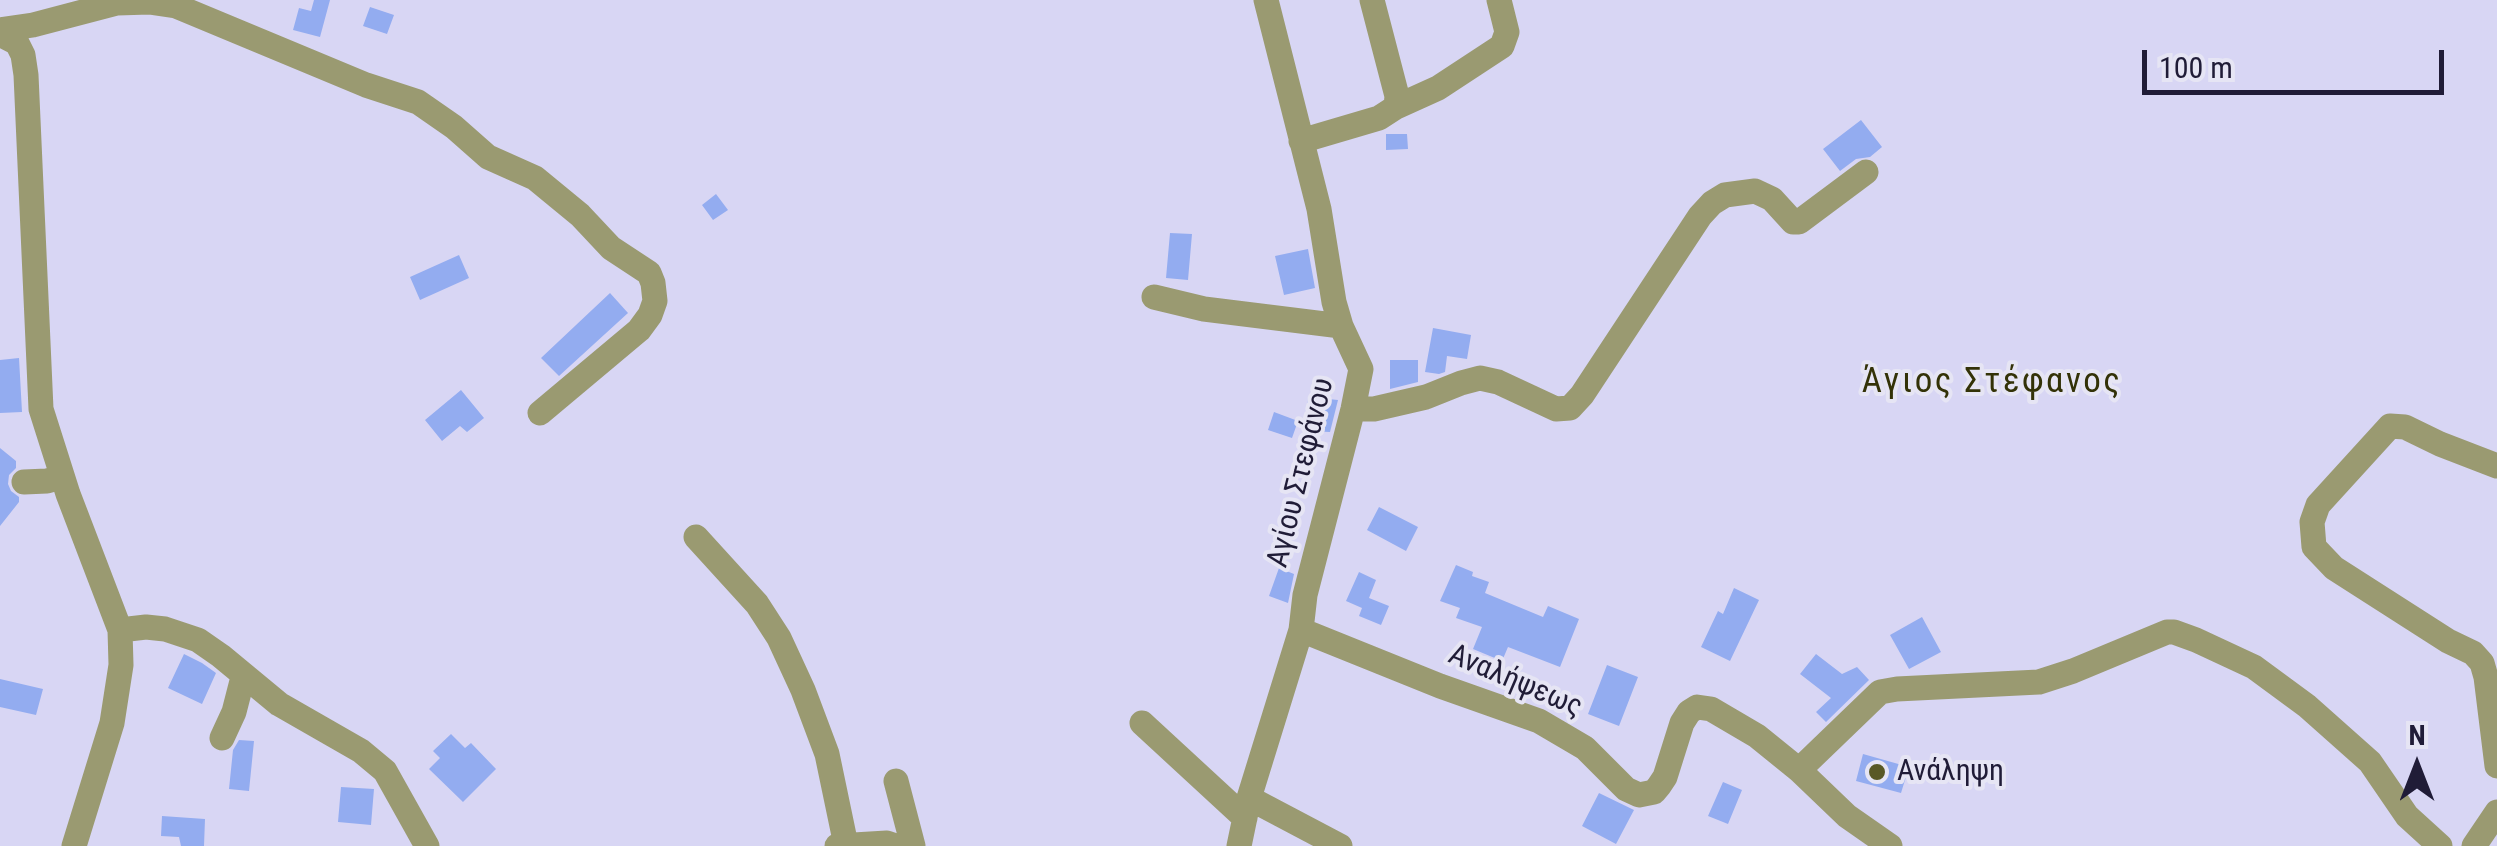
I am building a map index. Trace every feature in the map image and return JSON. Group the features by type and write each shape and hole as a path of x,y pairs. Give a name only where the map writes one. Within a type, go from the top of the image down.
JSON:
{"street":[{"name":"Αγίου Στεφάνου","path":"1240,846 1247,808 1301,630 1305,595 1361,369 1334,302 1319,209 1266,0"},
{"path":"1372,0 1397,96 1396,107"},
{"path":"1301,141 1379,118 1438,88 1502,46 1507,32 1499,0"},
{"path":"0,32 117,3 139,1 213,9 366,85 423,105 484,154 528,174 591,225 611,248 649,272 655,301 639,330 540,413"},
{"path":"0,32 17,43 26,74 40,399 46,432 120,630 122,646 112,723 74,846"},
{"path":"1353,410 1374,410 1426,397 1480,378 1498,382 1556,409 1570,408 1712,203 1725,194 1756,190 1772,199 1792,222 1799,222 1866,172"},
{"path":"1154,297 1204,309 1341,326"},
{"path":"2497,466 2405,426 2390,426 2318,504 2312,522 2314,546 2334,568 2448,642 2473,653 2482,663 2497,766"},
{"path":"24,482 47,482 62,477"},
{"path":"696,536 757,604 779,638 827,754 841,845 896,846"},
{"path":"120,630 146,627 175,631 210,648 279,704 338,736 385,771 427,846"},
{"name":"Αναλήψεως","path":"1301,630 1539,721 1585,748 1634,794 1649,794 1660,786 1689,712 1696,707 1711,709 1747,729 1799,770 1847,816 1890,846"},
{"path":"1799,770 1880,692 2039,682 2170,631 2254,667 2307,706 2370,762 2399,806 2440,846"},
{"path":"222,738 244,677"},
{"path":"1142,723 1247,808 1340,846"},
{"path":"896,781 913,846"},
{"path":"2474,846 2497,812"}],"building":[{"path":"314,0 330,0 320,37 293,30 299,8 311,11"},
{"path":"370,7 394,15 387,34 363,26"},
{"path":"1861,120 1882,147 1840,171 1823,149"},
{"path":"1386,134 1407,134 1408,149 1386,150"},
{"path":"716,194 728,210 713,220 702,205"},
{"path":"1170,233 1192,234 1188,280 1166,278"},
{"path":"1308,249 1315,288 1284,295 1275,256"},
{"path":"459,255 469,278 420,300 410,277"},
{"path":"610,293 628,313 559,376 541,358"},
{"path":"1433,328 1471,335 1467,359 1447,356 1445,372 1439,374 1425,372"},
{"path":"19,358 22,412 0,413 0,360"},
{"path":"1390,360 1418,360 1418,382 1390,389"},
{"path":"461,390 484,418 467,432 460,426 442,441 425,420"},
{"path":"1308,397 1338,400 1330,432 1306,431"},
{"path":"1274,412 1298,421 1292,438 1268,430"},
{"path":"0,448 16,461 8,484 19,502 0,526"},
{"path":"1379,507 1418,527 1406,551 1367,530"},
{"path":"1456,565 1489,582 1485,593 1543,617 1548,606 1579,619 1560,667 1508,647 1502,661 1473,649 1482,627 1456,618 1460,608 1440,601"},
{"path":"1279,568 1294,574 1288,603 1269,596"},
{"path":"1359,572 1376,580 1369,598 1389,606 1381,625 1359,616 1362,608 1346,601"},
{"path":"1734,588 1759,600 1730,661 1701,647 1718,611 1723,614"},
{"path":"1922,617 1941,652 1909,669 1890,635"},
{"path":"184,654 216,673 202,704 168,688"},
{"path":"1816,654 1842,674 1857,667 1869,680 1826,722 1816,712 1831,698 1800,674"},
{"path":"1607,665 1638,677 1619,726 1588,714"},
{"path":"0,679 43,689 36,715 0,707"},
{"path":"451,734 465,748 471,743 496,769 463,802 429,769 440,758 433,751"},
{"path":"239,740 254,741 249,791 229,789 233,750"},
{"path":"1863,754 1909,767 1901,793 1856,781"},
{"path":"1723,782 1742,790 1728,824 1708,816"},
{"path":"341,787 374,789 371,825 338,822"},
{"path":"1599,793 1634,810 1616,844 1582,826"},
{"path":"162,816 205,819 204,846 181,846 179,837 161,836"}],"place":[{"name":"Ανάληψη","path":"1877,772"}],"district":[{"name":"Άγιος Στέφανος","path":"1992,383"}]}
